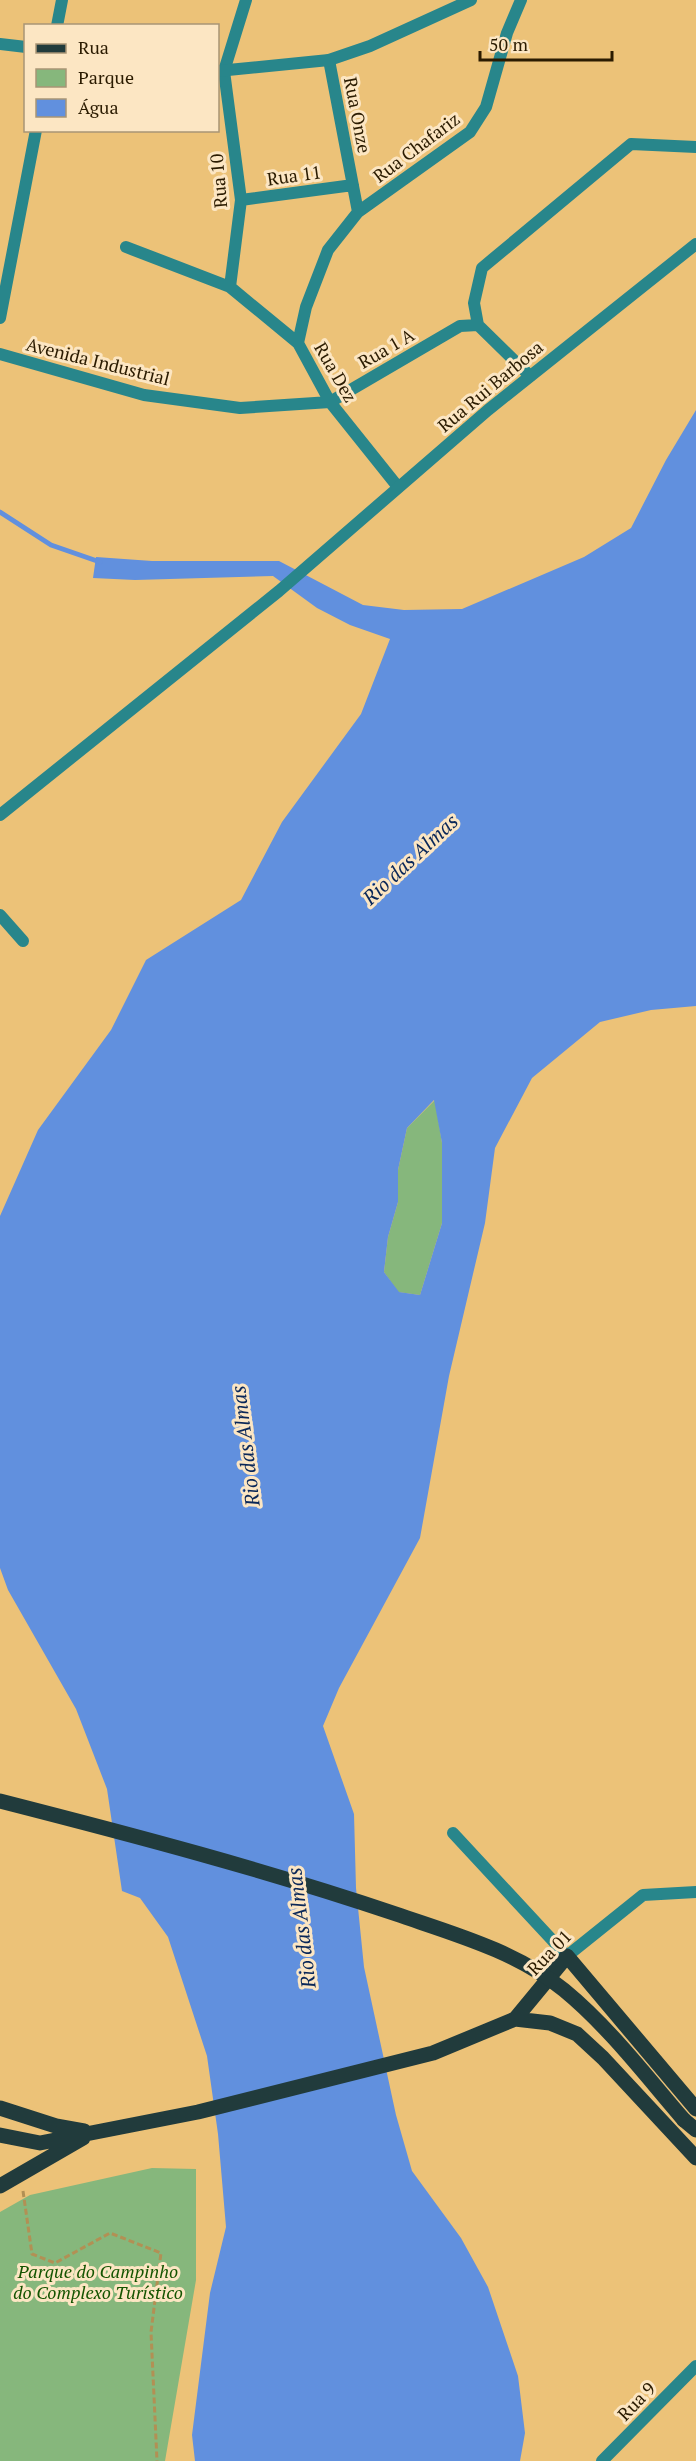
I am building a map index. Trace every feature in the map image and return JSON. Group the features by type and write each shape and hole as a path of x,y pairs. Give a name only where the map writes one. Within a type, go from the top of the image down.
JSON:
{"main road":[{"path":"0,1800 206,1854 319,1888 509,1955 564,1990 612,2037 691,2128"},
{"path":"567,1956 696,2109"},
{"name":"Rua 01","path":"0,2135 39,2143 198,2112 433,2053 515,2019 567,1956"},
{"path":"515,2019 550,2023 577,2034 603,2058 696,2158"},
{"path":"0,2108 56,2126 93,2132"},
{"path":"0,2186 93,2132"}],"street":[{"path":"57,24 62,0"},
{"path":"246,0 221,71 329,60 370,46 471,0"},
{"name":"Rua Chafariz","path":"298,343 306,307 328,250 358,212 470,132 486,107 507,33 521,0"},
{"path":"0,44 24,48"},
{"name":"Rua Onze","path":"329,60 358,212"},
{"name":"Rua 10","path":"221,71 241,200 230,287"},
{"path":"0,318 36,132"},
{"path":"530,376 478,325 474,303 482,268 631,144 696,147"},
{"name":"Rua 11","path":"241,200 353,185"},
{"name":"Rua Rui Barbosa","path":"0,815 279,591 530,376 696,244"},
{"name":"Rua Dez","path":"126,247 230,287 298,343 330,402 398,487"},
{"name":"Rua 1 A","path":"330,402 460,326 478,325"},
{"name":"Avenida Industrial","path":"0,354 144,395 240,408 330,402"},
{"path":"0,915 23,941"},
{"path":"453,1833 567,1956"},
{"name":"Rua 01","path":"567,1956 643,1895 696,1892"},
{"name":"Rua 9","path":"602,2461 696,2366"}],"path":[{"path":"21,2175 32,2254 55,2263 110,2233 161,2253 151,2332 157,2461"}],"green space":[{"path":"435,1100 442,1143 442,1223 420,1295 398,1292 384,1272 388,1237 398,1202 398,1170 407,1128"},
{"name":"Parque do Campinho do Complexo Turístico","path":"152,2168 196,2169 196,2280 165,2461 0,2461 0,2212 30,2195"}],"water":[{"name":"Rio das Almas","path":"696,410 696,1006 651,1010 600,1022 532,1078 495,1148 485,1223 449,1376 420,1538 339,1688 323,1726 354,1814 356,1888 364,1967 396,2115 412,2171 461,2238 488,2287 518,2376 525,2433 520,2461 195,2461 192,2435 210,2293 226,2227 218,2134 207,2056 168,1937 140,1898 122,1891 107,1789 76,1709 8,1590 0,1568 0,1216 38,1130 111,1030 146,960 241,900 282,822 361,714 390,639 350,625 317,608 273,576 135,580 93,578 96,557 152,561 279,561 363,605 404,610 462,609 584,557 631,528 666,460","holes":["434,1100 442,1143 442,1223 420,1295 399,1292 384,1272 388,1237 398,1202 398,1170 407,1128"]}],"waterway":[{"path":"0,512 51,545 100,562"}]}
